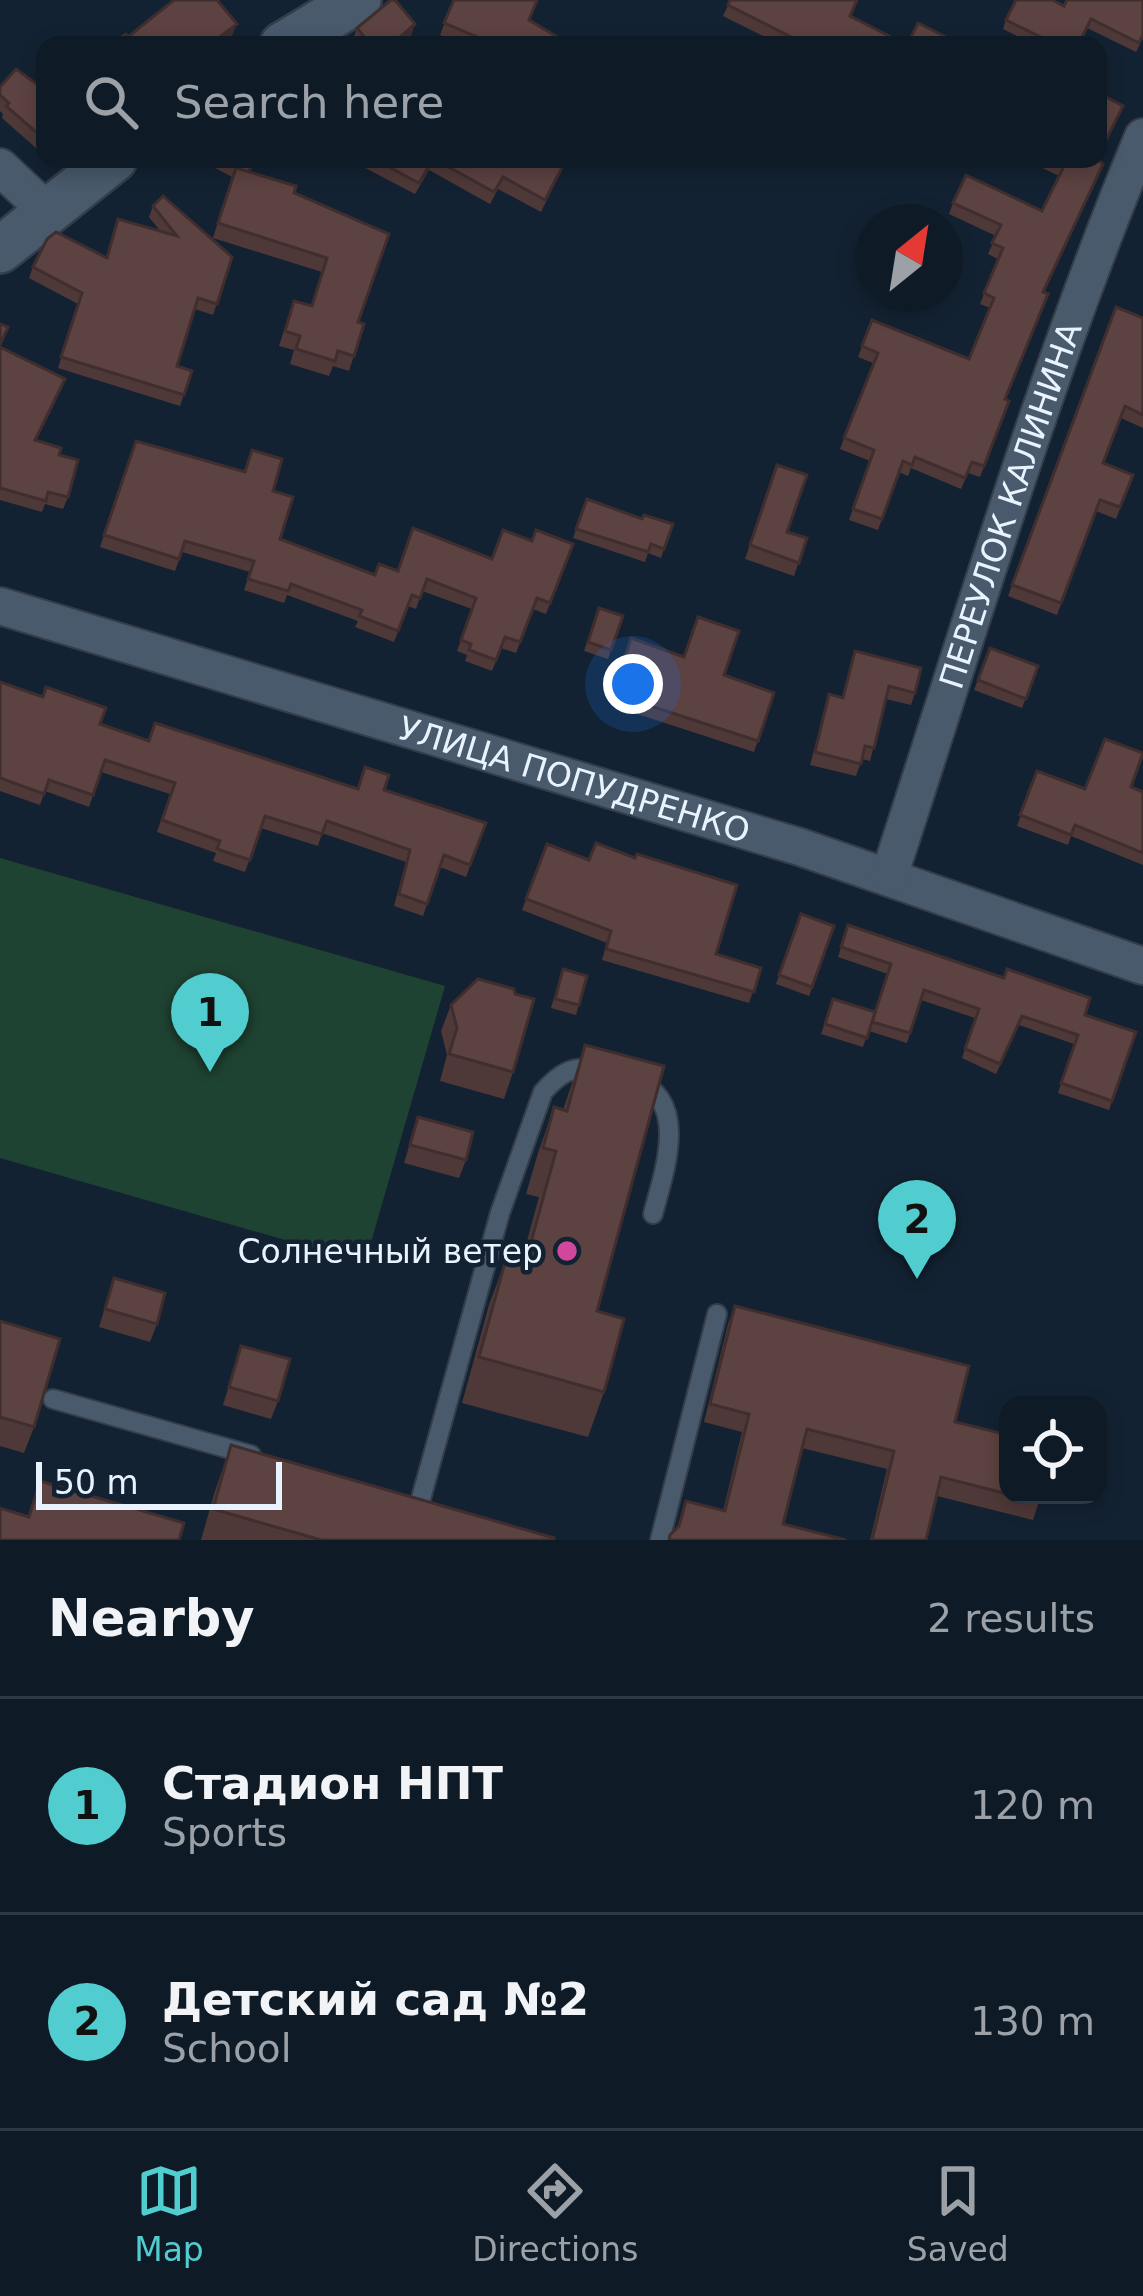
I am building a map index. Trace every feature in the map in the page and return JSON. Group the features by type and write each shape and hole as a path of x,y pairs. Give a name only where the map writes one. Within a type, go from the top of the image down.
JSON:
{"street":[{"path":"299,36 358,0"},
{"name":"ПЕРЕУЛОК КАЛИНИНА","path":"889,876 1102,237 1143,137"},
{"path":"0,167 47,211"},
{"path":"0,250 102,168"},
{"name":"УЛИЦА ПОПУДРЕНКО","path":"0,606 889,876 1143,966"}],"lane":[{"path":"420,1502 500,1213 543,1092 556,1076 584,1067 656,1090 665,1103 668,1141 652,1214"},
{"path":"660,1540 717,1314"},
{"path":"53,1400 260,1457"},
{"path":"397,1496 442,1509"}],"green space":[{"path":"0,858 445,986 365,1263 0,1158"}],"building":[{"path":"174,0 217,0 237,24 221,36 129,36"},
{"path":"391,0 415,24 401,36 364,36 357,28"},
{"path":"454,0 537,0 529,20 556,36 475,36 444,23"},
{"path":"730,0 857,0 850,16 889,36 789,36 728,5"},
{"path":"1016,0 1052,0 1064,6 1067,0 1143,0 1139,43 1091,19 1082,36 1039,36 1006,20"},
{"path":"918,23 944,36 912,36"},
{"path":"16,69 36,83 36,132 6,106 9,103 0,95 0,87"},
{"path":"1107,98 1123,106 1107,138"},
{"path":"236,168 296,186 294,193 389,234 358,322 364,324 354,356 338,351 335,361 296,349 300,336 285,331 294,301 312,306 327,258 218,223"},
{"path":"391,168 428,168 419,183"},
{"path":"450,168 562,168 545,200 503,177 494,192"},
{"path":"1063,168 1101,168 1043,292 1048,294 1005,399 1009,401 984,466 972,462 965,478 915,457 912,465 903,461 882,519 853,509 874,450 844,438 878,353 862,346 872,320 969,359 994,298 984,293 1003,248 992,243 1001,225 953,203 966,175 1042,211"},
{"path":"163,196 232,257 217,304 198,298 177,366 192,371 184,395 61,357 82,293 33,267 47,239 56,232 107,258 118,219 177,236 153,206"},
{"path":"1116,307 1143,318 1143,415 1125,406 1103,463 1133,475 1120,507 1100,500 1061,603 1012,585"},
{"path":"0,347 65,379 35,440 61,448 59,455 78,460 68,497 48,492 46,501 0,488"},
{"path":"136,441 245,472 252,450 282,459 273,491 293,497 280,539 375,575 379,564 398,571 413,528 492,559 503,530 532,541 536,530 573,544 550,603 537,598 520,642 505,637 496,660 469,650 471,644 461,640 476,598 427,579 420,598 412,595 398,631 359,616 362,610 291,584 288,591 248,579 254,561 185,541 179,559 104,535"},
{"path":"777,465 807,475 787,532 807,538 799,563 750,545"},
{"path":"587,499 642,519 644,515 673,524 664,549 651,544 648,552 576,529"},
{"path":"599,608 623,616 611,650 588,642"},
{"path":"698,617 739,631 724,675 774,693 758,741 623,697 632,673 621,669 631,638 684,657"},
{"path":"990,648 1038,666 1026,699 978,680"},
{"path":"855,651 921,668 915,693 889,686 874,748 865,746 861,764 815,752 829,694 843,698"},
{"path":"0,682 43,697 46,687 106,708 100,724 149,741 155,723 358,789 365,767 389,775 384,790 486,823 470,865 444,855 427,904 399,894 410,850 327,821 322,834 265,816 250,860 217,849 220,841 162,820 175,783 105,760 93,795 49,780 44,794 0,778"},
{"path":"1105,739 1143,753 1131,787 1143,792 1143,853 1075,825 1071,835 1020,815 1037,771 1085,789"},
{"path":"596,843 737,885 716,954 761,968 754,992 606,949 611,931 526,899 547,844 589,860"},
{"path":"801,914 834,926 812,987 779,975"},
{"path":"848,925 1004,978 1007,969 1090,998 1085,1015 1136,1032 1112,1101 1061,1083 1078,1035 1022,1016 1000,1064 965,1049 979,1009 924,990 910,1033 872,1022 891,964 841,947"},
{"path":"563,969 587,976 579,1005 555,999"},
{"path":"478,979 534,999 513,1072 449,1054 457,1028 451,1005"},
{"path":"833,999 875,1012 867,1038 825,1024"},
{"name":"Солнечный ветер","path":"585,1045 664,1066 597,1311 624,1319 604,1392 479,1357 506,1259 525,1264 556,1151 543,1148 554,1107 567,1111"},
{"path":"418,1117 473,1132 466,1160 410,1145"},
{"path":"114,1278 165,1293 157,1324 105,1309"},
{"path":"735,1306 969,1366 955,1422 999,1433 999,1492 941,1477 926,1540 872,1540 894,1451 807,1429 783,1524 846,1540 669,1540 686,1501 725,1511 749,1414 710,1404"},
{"path":"0,1321 60,1339 34,1427 0,1417"},
{"path":"241,1346 290,1359 278,1401 229,1387"},
{"path":"231,1445 554,1540 321,1540 213,1509"},
{"path":"40,1481 184,1523 179,1540 0,1540 0,1508 29,1517"}],"place":[{"name":"Стадион НПТ","path":"210,1072"},
{"name":"Солнечный ветер","path":"567,1251"},
{"name":"Детский сад №2","path":"917,1279"}]}
